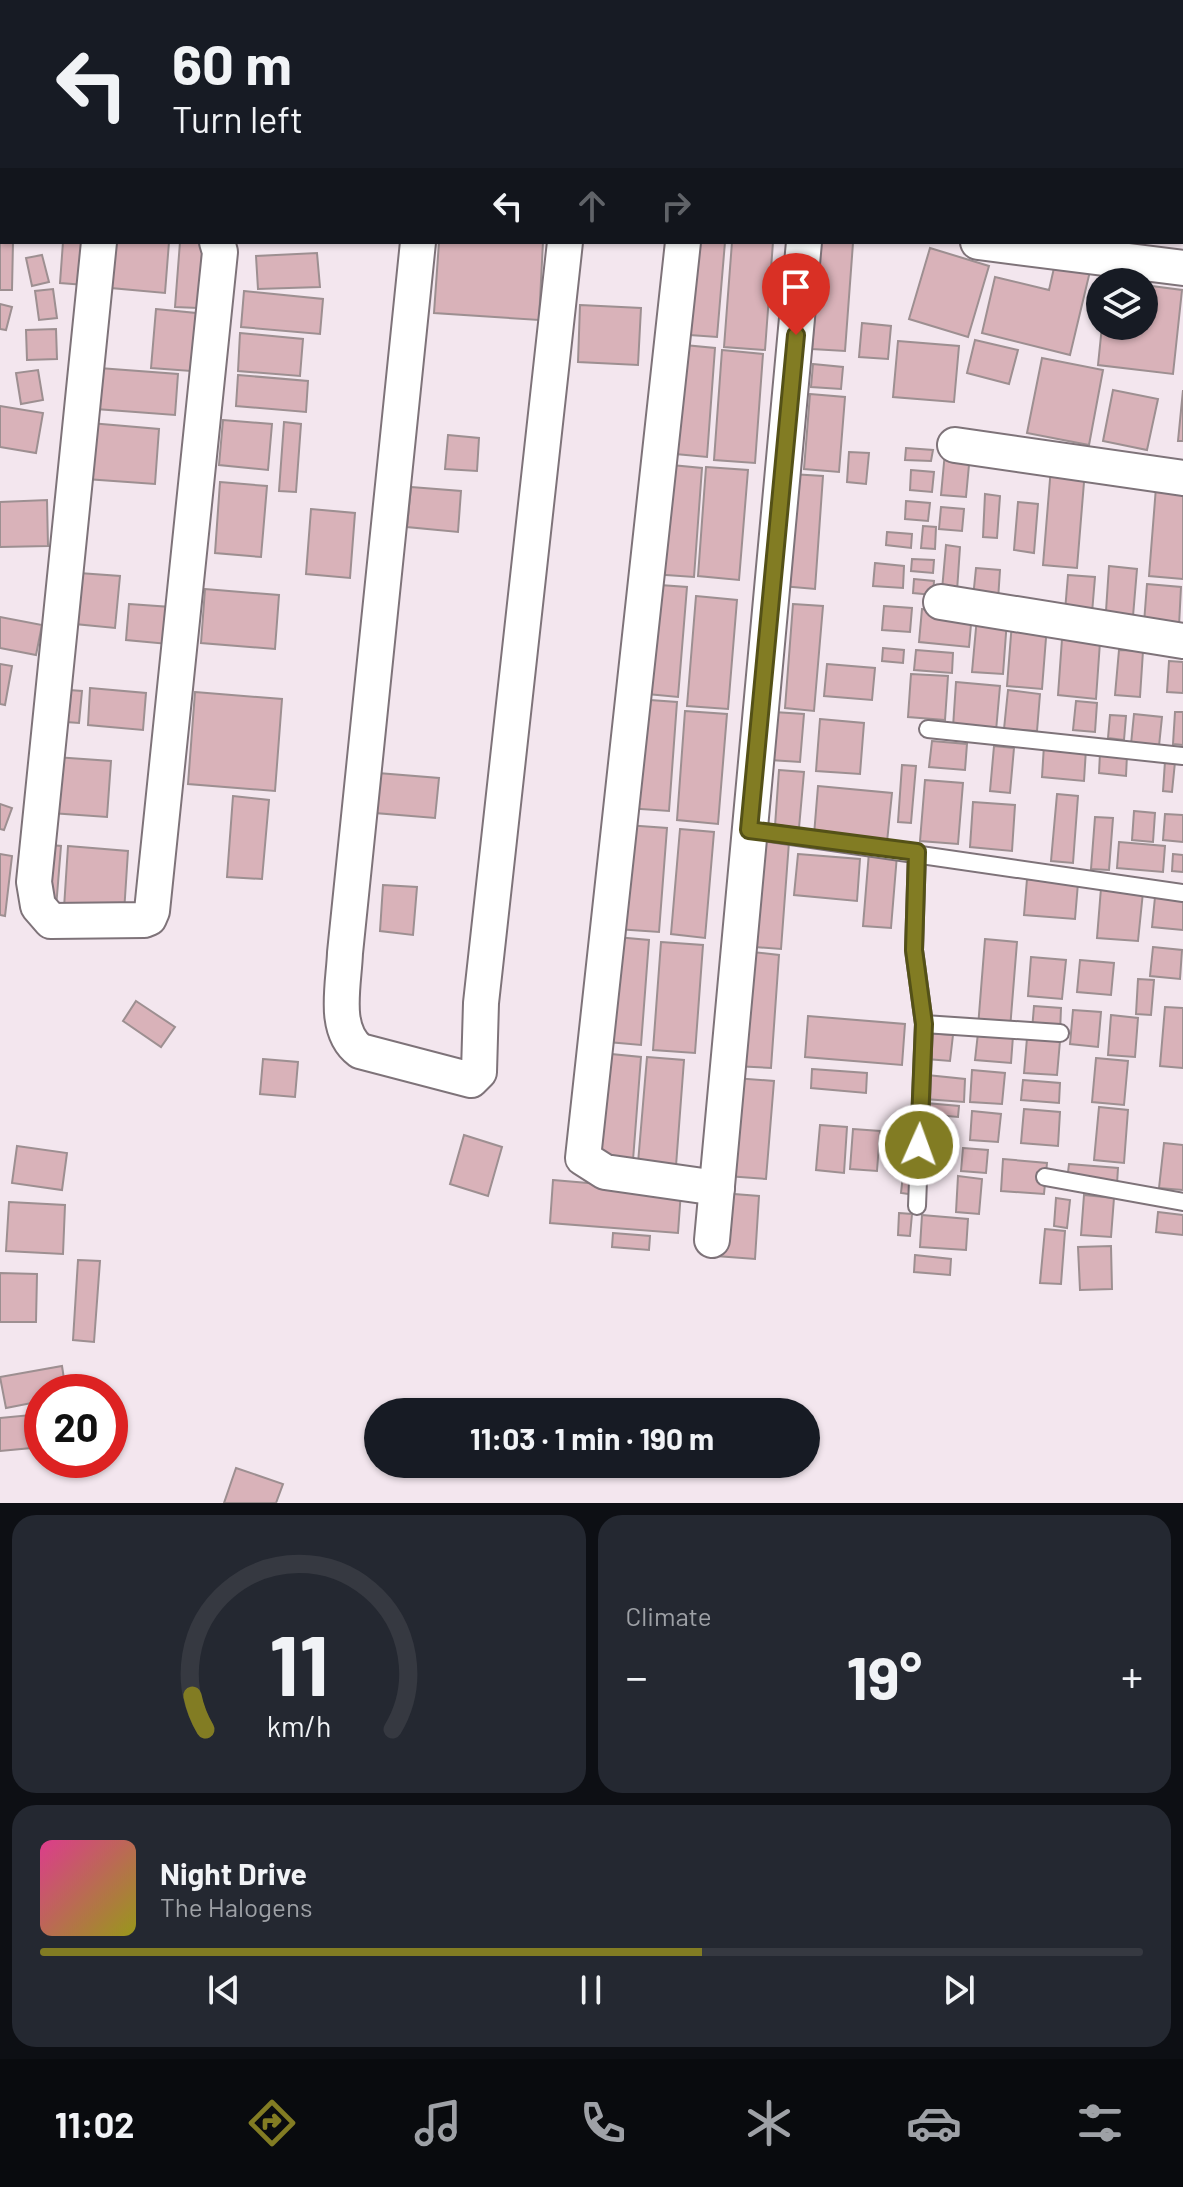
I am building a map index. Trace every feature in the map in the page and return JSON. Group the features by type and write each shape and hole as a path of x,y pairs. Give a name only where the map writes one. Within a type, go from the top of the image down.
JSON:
{"street":[{"path":"99,244 34,882 38,906 51,921 144,920 149,918 152,911 220,252 218,244"},
{"path":"418,244 345,953 342,1028 348,1042 360,1051 471,1080 479,1072 481,1003 565,244"},
{"path":"683,244 583,1158 605,1172 717,1188"},
{"path":"712,1240 804,244"},
{"path":"994,244 1183,268"},
{"path":"955,445 1183,478"},
{"path":"941,602 1183,641"}],"lane":[{"path":"928,729 1183,756"},
{"path":"749,830 1183,893"},
{"path":"917,852 914,950 924,1024 917,1206"},
{"path":"924,1024 1060,1033"},
{"path":"1045,1177 1183,1202"}],"building":[{"path":"0,244 13,244 12,290 0,290"},
{"path":"63,244 88,244 85,285 60,283"},
{"path":"114,244 169,244 165,293 111,288"},
{"path":"180,244 203,244 198,308 175,307"},
{"path":"439,244 543,244 539,320 434,313"},
{"path":"683,244 725,244 717,337 676,334"},
{"path":"732,244 773,244 765,350 724,347"},
{"path":"821,244 853,244 845,351 812,349"},
{"path":"930,248 989,266 968,337 909,319"},
{"path":"317,253 320,287 258,289 256,256"},
{"path":"42,255 49,282 32,286 26,258"},
{"path":"1056,259 1091,267 1086,268 1086,288 1070,355 982,333 995,277 1049,290"},
{"path":"1158,287 1182,290 1173,374 1098,365 1101,340 1158,340"},
{"path":"53,289 57,318 39,320 35,291"},
{"path":"244,291 323,299 320,334 241,327"},
{"path":"0,304 12,307 6,330 0,329"},
{"path":"580,305 641,308 638,365 578,362"},
{"path":"156,309 196,313 191,371 151,368"},
{"path":"862,323 891,326 888,359 859,357"},
{"path":"56,329 57,359 27,360 26,330"},
{"path":"240,333 303,339 300,376 238,371"},
{"path":"975,340 1018,350 1009,384 967,373"},
{"path":"898,341 959,346 954,402 893,397"},
{"path":"674,344 715,348 707,457 665,453"},
{"path":"722,350 763,354 755,463 714,460"},
{"path":"1042,358 1103,370 1089,445 1027,433"},
{"path":"813,364 843,367 841,389 811,387"},
{"path":"99,368 178,374 175,415 96,409"},
{"path":"38,370 43,400 21,404 16,373"},
{"path":"238,375 308,381 306,412 236,406"},
{"path":"1113,390 1158,399 1147,450 1103,441"},
{"path":"1183,390 1183,441 1178,441"},
{"path":"810,394 845,397 839,472 804,469"},
{"path":"0,406 43,413 36,453 0,447"},
{"path":"223,420 272,424 268,470 219,465"},
{"path":"284,422 301,424 296,492 279,491"},
{"path":"90,423 159,429 155,484 86,479"},
{"path":"448,435 479,438 477,471 445,469"},
{"path":"906,448 933,450 931,461 905,460"},
{"path":"849,452 869,453 866,484 847,482"},
{"path":"945,452 970,454 966,497 941,495"},
{"path":"661,464 702,468 694,577 652,574"},
{"path":"706,467 748,470 739,580 698,576"},
{"path":"1051,467 1085,470 1077,568 1043,565"},
{"path":"911,470 934,472 932,492 910,490"},
{"path":"791,474 823,476 815,589 782,586"},
{"path":"220,482 267,486 261,557 215,553"},
{"path":"411,487 461,491 458,532 407,527"},
{"path":"1156,487 1183,489 1183,579 1149,576"},
{"path":"985,494 1000,496 997,538 983,537"},
{"path":"47,500 48,546 0,547 0,502"},
{"path":"906,501 930,503 928,521 905,519"},
{"path":"1018,502 1038,504 1034,553 1014,550"},
{"path":"941,507 964,509 962,531 939,529"},
{"path":"311,509 355,513 350,578 306,574"},
{"path":"923,526 936,527 935,549 921,548"},
{"path":"887,532 912,534 911,548 886,545"},
{"path":"946,545 960,547 957,591 942,590"},
{"path":"912,559 934,560 933,573 911,571"},
{"path":"875,563 904,566 903,588 873,586"},
{"path":"1109,566 1137,569 1132,628 1105,626"},
{"path":"976,568 1000,570 998,600 973,598"},
{"path":"79,573 120,576 115,628 75,624"},
{"path":"1068,575 1095,577 1092,613 1065,611"},
{"path":"914,579 934,581 933,595 913,593"},
{"path":"646,584 687,587 678,697 637,693"},
{"path":"1147,584 1181,587 1179,626 1144,623"},
{"path":"205,589 279,595 275,649 201,643"},
{"path":"696,596 737,600 728,709 687,706"},
{"path":"129,604 171,607 168,644 126,640"},
{"path":"793,604 823,606 814,711 785,708"},
{"path":"884,606 912,608 910,632 882,630"},
{"path":"922,609 972,613 969,647 919,642"},
{"path":"0,617 42,625 36,655 0,648"},
{"path":"977,617 1007,620 1003,674 972,672"},
{"path":"1012,622 1047,625 1042,689 1007,686"},
{"path":"1062,639 1100,642 1096,699 1058,695"},
{"path":"883,648 904,650 903,663 882,661"},
{"path":"916,650 953,653 952,673 914,670"},
{"path":"1119,650 1143,651 1140,697 1115,695"},
{"path":"1169,661 1183,662 1183,693 1167,692"},
{"path":"0,664 12,666 5,705 0,704"},
{"path":"827,664 875,668 872,700 824,696"},
{"path":"911,674 948,676 945,720 908,717"},
{"path":"956,682 1000,686 996,731 953,727"},
{"path":"90,688 146,693 143,730 88,725"},
{"path":"69,690 82,691 79,723 66,722"},
{"path":"1008,690 1040,694 1037,731 1004,729"},
{"path":"195,692 282,699 275,791 188,784"},
{"path":"636,699 677,702 669,811 627,808"},
{"path":"1076,701 1097,703 1095,732 1073,730"},
{"path":"685,711 727,714 718,824 677,820"},
{"path":"774,712 804,714 800,762 770,760"},
{"path":"1175,712 1183,712 1183,745 1173,744"},
{"path":"1134,714 1162,717 1159,746 1131,744"},
{"path":"1110,715 1126,716 1124,740 1108,738"},
{"path":"820,719 864,723 860,774 816,771"},
{"path":"932,741 967,744 965,770 929,767"},
{"path":"1044,745 1086,749 1084,781 1042,777"},
{"path":"994,746 1014,748 1010,793 990,791"},
{"path":"1100,753 1127,755 1126,776 1099,773"},
{"path":"55,757 111,761 107,817 51,813"},
{"path":"1165,761 1175,762 1172,792 1163,791"},
{"path":"902,765 916,766 911,823 898,822"},
{"path":"779,770 804,772 799,828 775,826"},
{"path":"378,773 439,778 435,818 375,813"},
{"path":"925,780 963,783 958,844 920,841"},
{"path":"818,786 892,793 887,842 814,835"},
{"path":"1057,794 1078,796 1073,863 1051,861"},
{"path":"233,796 269,800 262,879 227,877"},
{"path":"973,802 1015,805 1012,851 970,847"},
{"path":"0,804 12,808 4,830 0,829"},
{"path":"1134,811 1155,813 1153,842 1132,840"},
{"path":"1165,814 1183,815 1183,842 1163,840"},
{"path":"1095,817 1113,818 1109,870 1091,869"},
{"path":"626,825 667,828 659,932 617,929"},
{"path":"680,829 714,832 705,938 671,934"},
{"path":"752,839 789,842 781,949 743,946"},
{"path":"1119,842 1165,846 1163,872 1117,868"},
{"path":"51,845 61,846 56,908 46,907"},
{"path":"68,846 128,851 124,913 64,908"},
{"path":"869,852 897,855 891,928 863,926"},
{"path":"0,854 12,856 5,916 0,915"},
{"path":"798,854 860,859 857,901 794,895"},
{"path":"1173,854 1183,855 1183,872 1172,871"},
{"path":"1027,879 1078,883 1075,919 1024,915"},
{"path":"383,885 417,887 413,935 380,931"},
{"path":"1101,888 1143,892 1138,941 1097,938"},
{"path":"1155,897 1183,899 1183,930 1152,927"},
{"path":"616,937 649,940 641,1045 608,1042"},
{"path":"985,939 1017,942 1010,1029 978,1027"},
{"path":"661,942 703,945 695,1053 653,1050"},
{"path":"1153,947 1182,950 1180,979 1150,976"},
{"path":"743,951 779,955 771,1068 734,1066"},
{"path":"1031,957 1066,960 1062,999 1028,996"},
{"path":"1080,960 1114,963 1111,995 1077,992"},
{"path":"1138,979 1154,980 1151,1015 1136,1014"},
{"path":"136,1001 175,1027 161,1047 123,1021"},
{"path":"1034,1006 1061,1008 1060,1033 1032,1030"},
{"path":"1165,1007 1183,1008 1183,1068 1160,1066"},
{"path":"1073,1010 1101,1012 1098,1047 1070,1044"},
{"path":"1111,1015 1138,1018 1135,1057 1108,1055"},
{"path":"808,1016 905,1024 902,1065 805,1057"},
{"path":"929,1033 953,1035 950,1061 927,1059"},
{"path":"978,1033 1013,1036 1011,1063 975,1060"},
{"path":"1027,1038 1060,1041 1057,1075 1024,1073"},
{"path":"601,1053 641,1057 633,1160 592,1157"},
{"path":"647,1057 684,1060 676,1166 638,1163"},
{"path":"1096,1058 1128,1061 1124,1105 1092,1102"},
{"path":"263,1059 298,1062 295,1097 260,1094"},
{"path":"812,1069 867,1073 866,1093 811,1088"},
{"path":"972,1070 1005,1073 1002,1104 970,1102"},
{"path":"927,1075 965,1079 964,1102 925,1099"},
{"path":"734,1078 774,1081 766,1179 727,1176"},
{"path":"1023,1080 1060,1083 1059,1103 1021,1100"},
{"path":"926,1103 959,1106 958,1117 925,1114"},
{"path":"1099,1107 1128,1110 1124,1163 1094,1160"},
{"path":"1024,1109 1060,1112 1058,1146 1021,1143"},
{"path":"972,1111 1001,1114 998,1142 970,1140"},
{"path":"924,1123 949,1125 945,1174 920,1172"},
{"path":"820,1125 847,1127 844,1173 816,1170"},
{"path":"853,1129 880,1131 877,1171 850,1169"},
{"path":"464,1135 502,1147 488,1196 450,1184"},
{"path":"1164,1143 1183,1145 1183,1190 1159,1188"},
{"path":"17,1146 67,1153 62,1190 12,1183"},
{"path":"963,1148 988,1150 986,1173 961,1171"},
{"path":"1003,1159 1047,1163 1044,1194 1001,1191"},
{"path":"1069,1164 1118,1168 1117,1184 1067,1180"},
{"path":"903,1175 918,1177 916,1195 901,1193"},
{"path":"958,1176 982,1179 979,1214 956,1212"},
{"path":"553,1180 681,1191 678,1233 550,1223"},
{"path":"721,1193 759,1196 755,1259 716,1256"},
{"path":"1084,1195 1114,1198 1111,1237 1081,1235"},
{"path":"1056,1198 1070,1200 1067,1228 1054,1226"},
{"path":"9,1202 65,1205 63,1254 6,1251"},
{"path":"1158,1212 1183,1215 1183,1235 1156,1232"},
{"path":"899,1213 912,1214 910,1236 898,1235"},
{"path":"922,1215 968,1219 966,1250 920,1247"},
{"path":"1045,1229 1065,1231 1061,1284 1040,1283"},
{"path":"613,1233 650,1236 649,1250 612,1247"},
{"path":"1111,1246 1112,1289 1080,1290 1078,1247"},
{"path":"915,1255 951,1259 950,1275 914,1272"},
{"path":"78,1260 100,1261 94,1342 73,1340"},
{"path":"0,1273 37,1274 36,1322 0,1322"},
{"path":"62,1366 63,1374 24,1374 24,1404 6,1408 0,1377"},
{"path":"24,1416 24,1449 0,1451 0,1418"},
{"path":"236,1468 283,1484 276,1503 224,1503"}],"route":[{"path":"796,335 749,830 917,852 914,950 924,1024 919,1145"}]}
